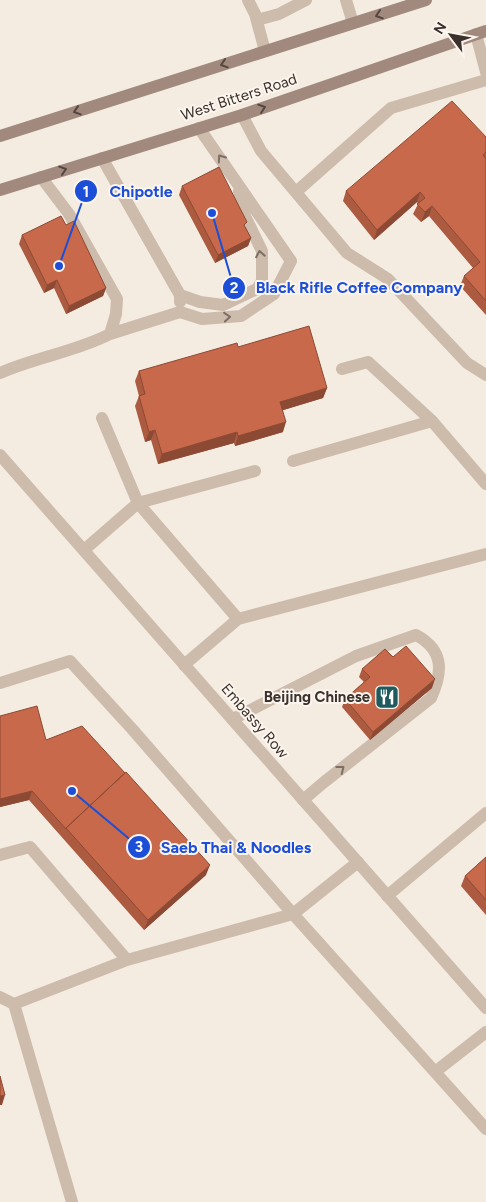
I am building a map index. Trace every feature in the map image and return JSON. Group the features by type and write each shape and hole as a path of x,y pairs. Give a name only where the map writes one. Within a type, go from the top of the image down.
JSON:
{"main road":[{"path":"0,136 426,0"},
{"name":"West Bitters Road","path":"0,190 242,114 481,33"}],"street":[{"path":"248,0 257,20 266,51"},
{"path":"257,20 279,14 306,0"},
{"path":"346,0 353,23"},
{"path":"481,33 486,72"},
{"path":"296,192 392,108 486,80"},
{"path":"242,114 261,151 347,253 388,279 467,363 486,374"},
{"path":"0,373 94,342 110,334 180,312 202,319 241,316 274,294 291,261 199,128"},
{"path":"102,158 180,295 180,312"},
{"path":"40,177 69,214 117,299 116,314 110,334"},
{"path":"180,295 200,302 223,305 257,288 262,281 262,251 245,216 238,185"},
{"path":"342,369 368,362 432,421 486,484"},
{"path":"102,418 138,503 238,620"},
{"path":"293,461 432,421"},
{"name":"Embassy Row","path":"0,455 486,1008"},
{"path":"84,550 138,503 255,471"},
{"path":"184,665 238,620 486,554"},
{"path":"233,719 356,656 416,635 428,642 438,657 440,671 431,698 303,800"},
{"path":"0,683 70,661 486,1129"},
{"path":"387,896 486,813"},
{"path":"0,855 30,847 127,960"},
{"path":"0,998 14,1004 127,960 293,914 358,862"},
{"path":"14,1004 72,1202"},
{"path":"435,1072 486,1032"}],"building":[{"path":"452,101 486,137 486,152 483,155 486,159 486,301 464,276 480,262 432,206 425,212 417,204 425,198 420,192 377,230 346,191"},
{"path":"219,167 247,222 244,225 251,238 218,255 182,186"},
{"path":"61,216 66,225 74,221 106,288 69,306 57,280 47,285 22,235"},
{"path":"309,326 327,388 280,402 286,422 238,436 237,432 162,454 155,430 149,432 139,396 145,394 139,371 237,343 238,347"},
{"name":"Beijing Chinese","path":"406,646 435,679 373,732 345,699 370,677 362,669 385,649 393,657"},
{"path":"37,706 46,740 82,726 125,773 66,829 32,791 0,799 0,716"},
{"path":"126,772 210,865 148,920 66,828"},
{"path":"486,857 486,900 465,876"},
{"path":"0,1076 5,1095 0,1096"}],"place":[{"name":"Black Rifle Coffee Company","path":"212,213"},
{"name":"Chipotle","path":"59,266"},
{"name":"Beijing Chinese","path":"387,697"},
{"name":"Saeb Thai & Noodles","path":"72,791"}]}
